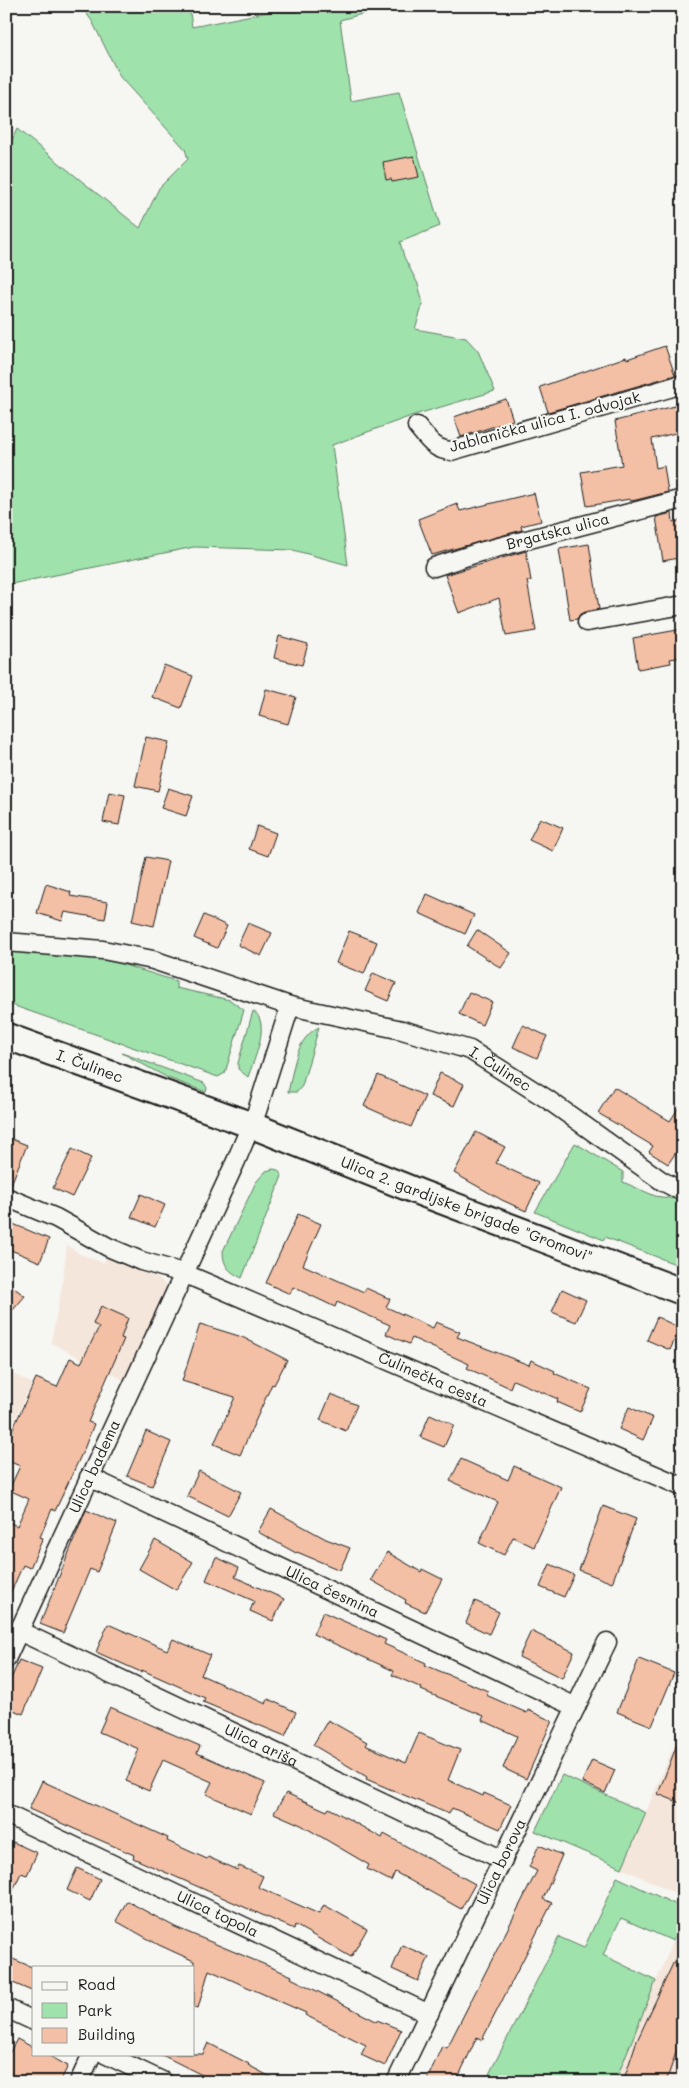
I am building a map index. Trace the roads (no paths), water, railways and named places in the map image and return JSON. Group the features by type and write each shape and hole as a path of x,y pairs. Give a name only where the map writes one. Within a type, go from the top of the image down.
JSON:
{"street":[{"name":"Jablanička ulica I. odvojak","path":"417,426 433,446 442,450 452,451 683,384"},
{"name":"Brgatska ulica","path":"434,567 480,552 683,499"},
{"path":"588,622 683,604"},
{"name":"I. Čulinec","path":"6,942 103,950 153,960 290,1006 402,1030 470,1050 547,1099 662,1181 683,1192"},
{"path":"184,1273 251,1126 290,1006"},
{"name":"I. Čulinec","path":"6,1036 251,1126"},
{"name":"Ulica 2. gardijske brigade \"Gromovi\"","path":"251,1126 421,1193 683,1292"},
{"name":"Čulinečka cesta","path":"6,1197 56,1218 108,1247 141,1261 184,1273 683,1487"},
{"name":"Ulica badema","path":"6,1659 184,1273"},
{"name":"Ulica česmina","path":"89,1477 576,1707"},
{"name":"Ulica ariša","path":"19,1631 502,1860"},
{"name":"Ulica borova","path":"396,2082 606,1642"},
{"name":"Ulica topola","path":"6,1814 429,2014"},
{"path":"6,2008 32,2020"},
{"path":"79,2082 91,2056"},
{"path":"109,2056 164,2082"}]}
